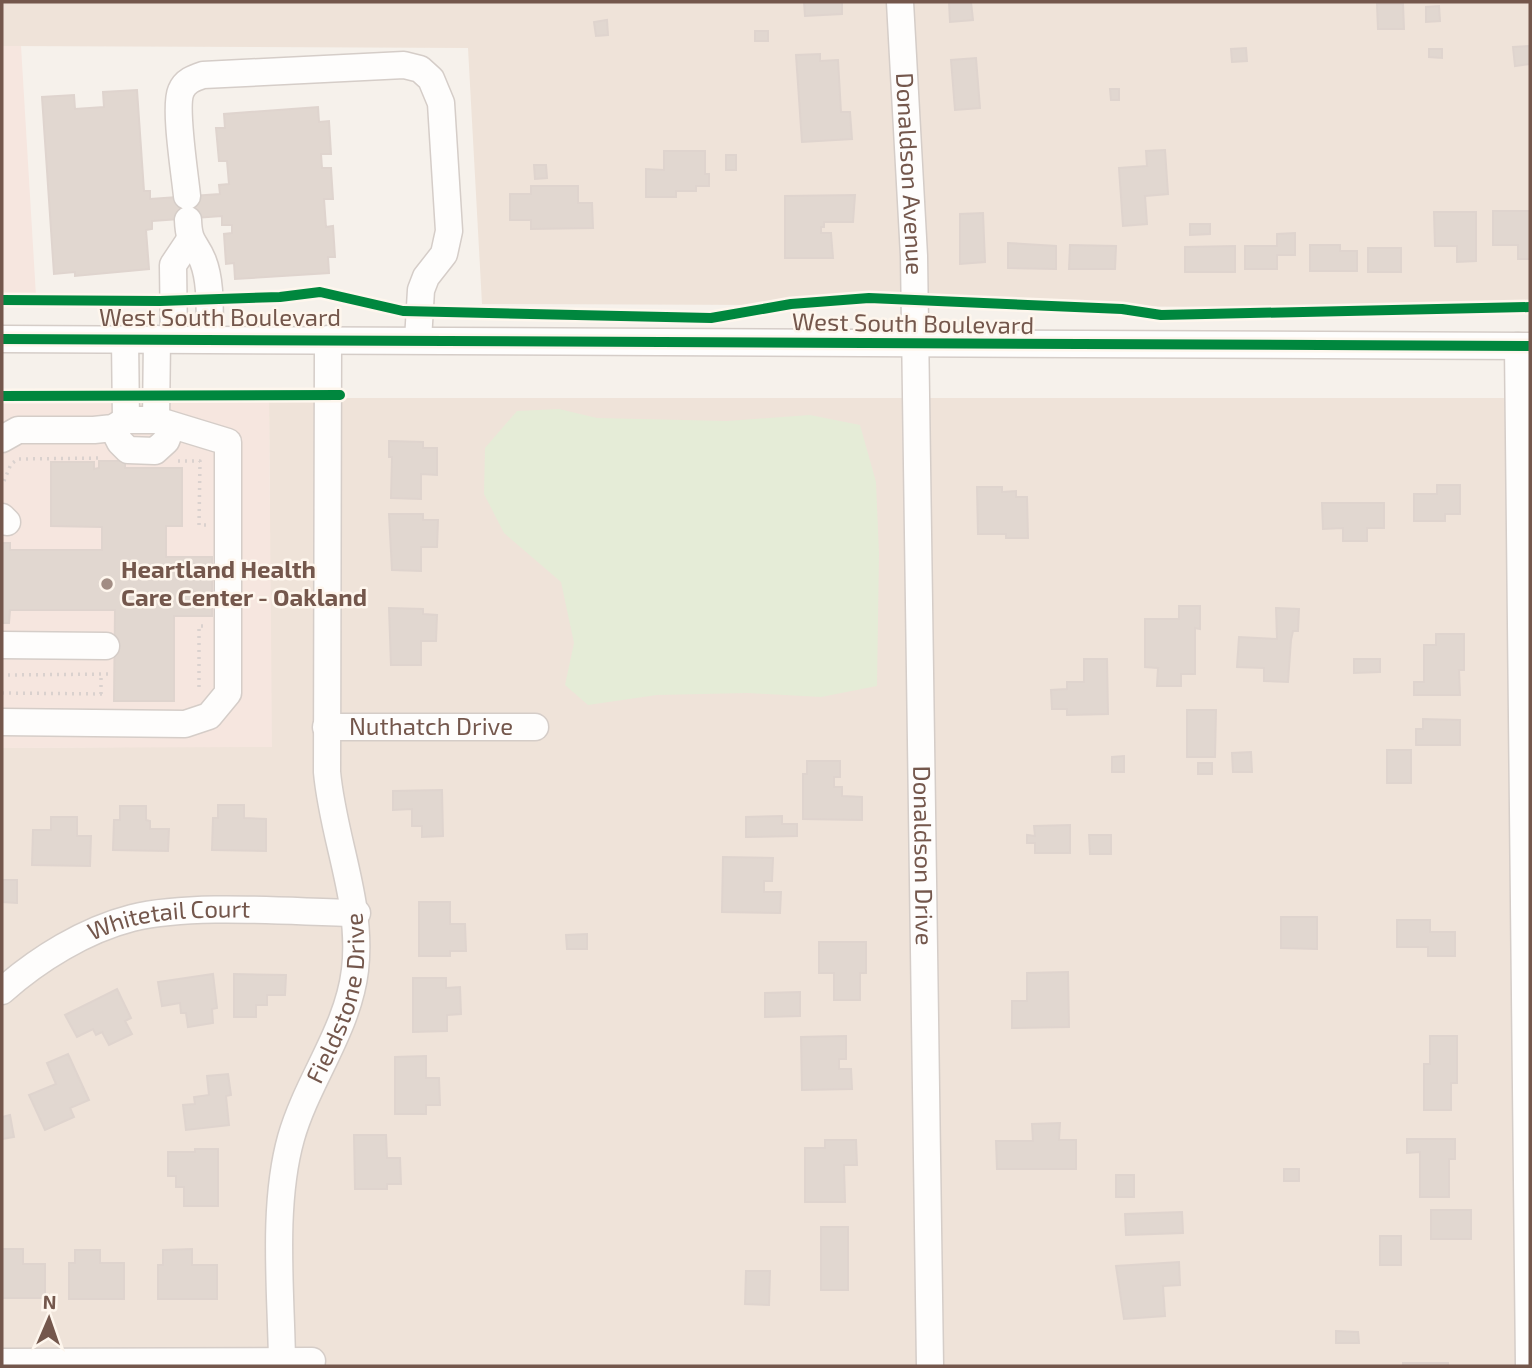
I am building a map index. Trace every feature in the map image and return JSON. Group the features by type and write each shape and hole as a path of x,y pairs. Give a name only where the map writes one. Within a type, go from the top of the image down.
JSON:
{"street":[{"name":"Donaldson Avenue","path":"900,2 914,244 916,345"},
{"path":"209,339 209,298 203,261 188,219 180,91 189,80 203,75 404,65 419,69 431,79 441,103 449,230 444,254 426,277 421,290 418,340"},
{"path":"125,339 120,442 128,450 155,451 166,441 165,339 173,265 188,219"},
{"name":"West South Boulevard","path":"2,340 328,339 916,345 1524,346"},
{"name":"Fieldstone Drive","path":"282,1361 282,1213 286,1157 301,1108 352,992 357,948 357,913 330,802 326,727 328,339"},
{"name":"Donaldson Drive","path":"916,345 930,1366"},
{"path":"1524,346 1529,1366"},
{"path":"2,722 185,723 209,716 228,693 228,442 164,423"},
{"path":"2,439 18,430 120,424"},
{"path":"2,645 106,646"},
{"name":"Nuthatch Drive","path":"326,727 535,727"},
{"name":"Whitetail Court","path":"2,991 21,974 84,936 133,918 185,911 357,913"},
{"path":"2,1362 312,1361"}],"path":[{"path":"4,481 11,464 18,459 109,458"},
{"path":"170,461 200,461 199,525 215,525"},
{"path":"199,687 199,626 215,626"},
{"path":"8,674 109,674"},
{"path":"2,693 103,694 101,674"}],"shaded area":[{"path":"2,2 1530,2 1530,308 482,304 468,48 2,46"},
{"path":"2,46 21,46 36,296 2,295"},
{"path":"269,398 1530,398 1530,1366 2,1366 2,748 271,746"},
{"path":"269,398 272,747 2,748 2,400"}],"green space":[{"path":"559,409 597,418 727,421 810,415 860,425 876,482 879,553 877,686 821,697 748,693 657,695 588,705 565,685 574,643 561,582 504,533 484,494 485,448 517,411"}],"building":[{"path":"804,2 842,2 842,14 805,16"},
{"path":"949,2 971,2 973,20 950,22"},
{"path":"1377,4 1403,4 1404,29 1378,29"},
{"path":"1439,6 1440,21 1426,22 1426,7"},
{"path":"607,20 608,35 596,36 594,22"},
{"path":"755,31 768,31 768,41 755,41"},
{"path":"1530,46 1530,64 1515,66 1513,47"},
{"path":"1246,48 1247,61 1232,62 1231,49"},
{"path":"1429,49 1442,49 1442,58 1429,57"},
{"path":"820,54 820,61 838,60 841,112 850,112 852,139 802,142 796,55"},
{"path":"976,58 980,108 955,110 951,60"},
{"path":"1110,89 1119,89 1119,100 1111,100"},
{"path":"137,90 144,191 150,191 150,199 220,194 219,185 229,184 227,161 219,161 216,128 225,128 224,114 318,107 319,122 329,121 331,154 321,154 322,168 331,168 333,199 324,199 326,227 333,226 335,257 328,257 329,273 235,279 234,263 226,264 224,234 232,233 232,225 222,225 222,216 152,221 152,229 146,230 149,269 75,276 75,272 54,274 42,97 74,95 75,109 104,107 103,92"},
{"path":"1165,150 1168,194 1145,196 1147,224 1123,226 1119,168 1147,166 1146,151"},
{"path":"664,151 705,151 705,174 709,174 709,186 696,186 696,191 676,191 676,197 646,197 646,169 664,170"},
{"path":"726,155 736,155 736,170 726,170"},
{"path":"534,165 546,165 547,178 535,179"},
{"path":"531,186 578,186 578,203 592,203 593,228 531,229 531,220 510,220 510,194 531,194"},
{"path":"855,195 853,222 824,222 824,227 821,227 821,233 831,233 833,258 785,258 785,196"},
{"path":"1493,211 1530,211 1530,259 1518,259 1518,245 1493,245"},
{"path":"1434,212 1476,212 1476,261 1457,262 1457,246 1435,246"},
{"path":"983,213 985,262 960,264 960,214"},
{"path":"1190,224 1210,224 1210,234 1190,235"},
{"path":"1295,233 1295,255 1277,255 1277,269 1245,269 1245,246 1277,246 1277,234"},
{"path":"1008,243 1056,246 1056,269 1008,268"},
{"path":"1070,245 1116,246 1115,269 1069,269"},
{"path":"1310,245 1340,245 1340,251 1357,251 1357,271 1310,271"},
{"path":"1235,246 1235,272 1185,272 1185,247"},
{"path":"1368,248 1401,248 1401,272 1368,272"},
{"path":"389,441 423,442 423,448 437,448 437,475 421,474 421,499 391,498 392,457 389,457"},
{"name":"Heartland Health Care Center - Oakland","path":"99,461 125,461 125,468 182,468 182,526 166,526 166,557 212,557 212,616 174,616 174,701 114,701 115,610 10,610 9,623 2,623 2,543 10,543 10,550 102,550 102,527 51,526 51,462 94,462 94,469 99,468"},
{"path":"1437,485 1460,485 1460,514 1445,514 1445,521 1414,521 1414,494 1437,494"},
{"path":"977,487 1002,487 1002,492 1016,491 1016,497 1027,497 1028,538 1006,538 1006,534 978,534"},
{"path":"1322,503 1384,503 1384,528 1367,528 1367,541 1343,541 1343,528 1323,529"},
{"path":"389,514 423,514 423,520 438,520 437,547 421,547 421,571 392,570"},
{"path":"1179,606 1200,606 1200,629 1195,628 1195,674 1181,674 1181,686 1157,686 1158,668 1145,667 1145,619 1179,619"},
{"path":"389,608 423,609 423,614 437,615 436,641 421,641 421,665 391,665"},
{"path":"1276,608 1299,609 1298,631 1293,631 1291,640 1288,682 1264,681 1264,668 1237,667 1239,637 1277,639"},
{"path":"1436,634 1464,634 1464,670 1459,670 1460,695 1414,695 1414,682 1424,682 1424,645 1436,645"},
{"path":"1084,659 1107,659 1108,714 1067,715 1067,709 1052,709 1051,690 1067,689 1067,682 1084,682"},
{"path":"1354,659 1380,659 1380,672 1354,673"},
{"path":"1187,710 1216,710 1215,757 1187,757"},
{"path":"1423,719 1460,720 1460,745 1416,745 1416,729 1423,729"},
{"path":"1387,750 1411,750 1411,783 1387,783"},
{"path":"1251,752 1252,772 1233,772 1232,753"},
{"path":"1124,756 1124,772 1112,772 1112,757"},
{"path":"807,761 840,761 840,777 834,777 834,787 842,787 842,796 862,797 862,820 803,819 803,774 807,774"},
{"path":"1198,763 1212,763 1212,774 1198,774"},
{"path":"442,790 443,836 422,837 422,826 412,826 412,809 393,810 393,791"},
{"path":"218,805 244,805 244,818 266,819 266,851 212,850 213,818 218,818"},
{"path":"120,806 146,806 146,820 150,821 150,829 169,829 168,851 113,850 114,820 120,820"},
{"path":"782,816 782,824 797,824 797,836 746,837 746,817"},
{"path":"51,817 77,817 77,836 91,836 90,866 32,865 33,830 51,830"},
{"path":"1070,825 1070,853 1035,853 1035,843 1027,843 1027,835 1035,836 1034,826"},
{"path":"1089,835 1111,835 1111,854 1090,854"},
{"path":"723,857 773,858 772,881 764,881 764,892 781,892 780,913 722,912"},
{"path":"2,880 17,880 17,903 2,902"},
{"path":"419,902 450,902 450,924 465,924 466,951 450,951 450,956 419,956"},
{"path":"1281,917 1317,917 1317,949 1281,948"},
{"path":"1397,920 1430,920 1430,932 1455,932 1455,956 1428,956 1428,947 1397,947"},
{"path":"587,934 587,949 567,949 566,935"},
{"path":"819,942 866,942 866,973 860,973 860,1000 834,1000 834,973 819,973"},
{"path":"1068,972 1069,1027 1012,1028 1012,1001 1027,1001 1027,973"},
{"path":"213,974 217,1008 212,1009 213,1023 188,1027 186,1013 181,1013 180,1003 162,1006 158,982"},
{"path":"234,974 286,975 285,995 267,995 267,1005 256,1005 256,1017 234,1017"},
{"path":"413,978 446,978 446,988 460,987 461,1014 447,1015 447,1031 413,1032"},
{"path":"117,989 131,1018 125,1021 132,1034 109,1045 102,1032 96,1035 93,1029 77,1037 65,1015"},
{"path":"800,992 800,1016 765,1017 765,993"},
{"path":"846,1036 846,1059 839,1059 839,1069 851,1069 852,1089 802,1090 801,1037"},
{"path":"1430,1036 1457,1036 1457,1083 1451,1083 1451,1110 1424,1110 1424,1064 1430,1064"},
{"path":"68,1054 89,1100 70,1108 74,1117 45,1130 29,1095 56,1084 47,1063"},
{"path":"426,1056 426,1078 439,1078 440,1105 426,1105 426,1114 395,1114 395,1057"},
{"path":"228,1074 231,1095 226,1096 229,1125 186,1130 183,1105 195,1104 194,1097 209,1095 207,1076"},
{"path":"10,1115 14,1137 2,1139 2,1117"},
{"path":"1060,1123 1059,1140 1076,1140 1076,1169 997,1169 996,1141 1033,1141 1032,1124"},
{"path":"354,1135 386,1135 387,1158 400,1158 401,1184 387,1184 387,1189 355,1189"},
{"path":"1407,1139 1455,1139 1455,1159 1449,1159 1449,1197 1420,1197 1420,1152 1407,1153"},
{"path":"825,1140 856,1140 857,1165 844,1165 845,1202 805,1202 805,1148 825,1148"},
{"path":"195,1149 218,1149 218,1206 184,1206 184,1187 176,1187 176,1176 168,1176 168,1152 195,1152"},
{"path":"1284,1169 1299,1169 1299,1181 1284,1181"},
{"path":"1116,1175 1134,1175 1134,1197 1116,1197"},
{"path":"1431,1210 1471,1210 1471,1239 1431,1239"},
{"path":"1182,1212 1183,1233 1126,1235 1125,1214"},
{"path":"821,1227 848,1227 848,1290 821,1290"},
{"path":"1380,1236 1401,1236 1401,1265 1380,1265"},
{"path":"2,1249 23,1249 23,1264 45,1264 45,1298 2,1298"},
{"path":"192,1249 192,1265 217,1265 217,1299 158,1299 158,1265 163,1265 163,1250"},
{"path":"75,1250 100,1250 100,1263 124,1263 124,1299 69,1299 69,1263 75,1263"},
{"path":"1179,1262 1180,1285 1163,1286 1165,1316 1124,1319 1116,1266"},
{"path":"746,1271 770,1271 769,1305 745,1304"},
{"path":"1336,1331 1358,1332 1359,1343 1336,1343"},
{"path":"1403,1363 1448,1363 1448,1366 1403,1366"}],"cycle path":[{"path":"2,300 160,301 280,297 320,292 403,311 711,318 791,304 869,298 1122,309 1161,315 1530,307"},
{"path":"2,339 1530,346"},
{"path":"2,396 340,395"}],"place":[{"name":"Heartland Health Care Center - Oakland","path":"107,584"}]}
